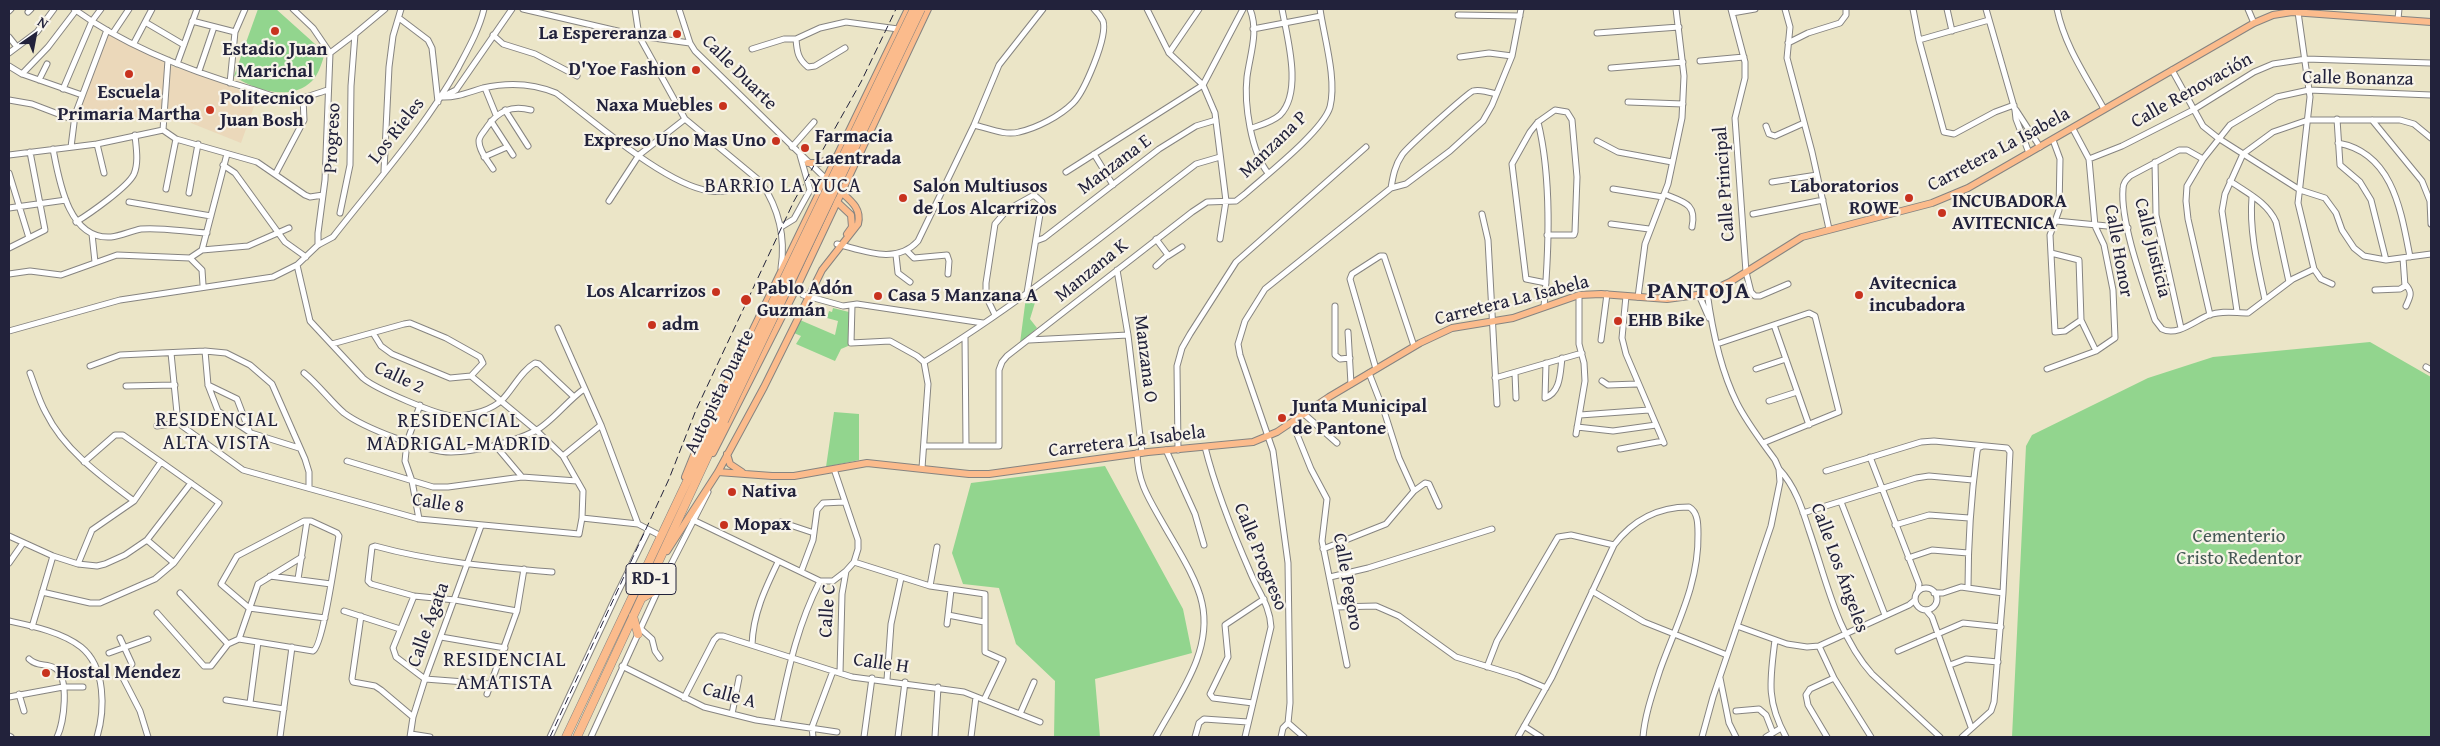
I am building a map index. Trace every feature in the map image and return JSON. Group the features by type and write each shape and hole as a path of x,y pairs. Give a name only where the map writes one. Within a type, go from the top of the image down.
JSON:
{"highway":[{"name":"Autopista Duarte","path":"577,737 657,567 721,420 914,9"},
{"name":"Autopista Duarte","path":"721,420 921,9"},
{"name":"RD-1","path":"566,737 668,521 721,420"},
{"path":"642,598 659,588"},
{"path":"633,616 640,631"}],"main road":[{"path":"668,521 702,435 835,156 908,9"},
{"path":"681,511 722,436 820,237 837,200 839,190 847,181 928,9"},
{"name":"Carretera La Isabela","path":"718,472 781,476 867,463 969,474 997,473 1139,453 1242,445 1268,436 1414,346 1452,328 1493,322 1579,295 1607,294 1667,299 1698,295 1746,272 1793,242 1829,229 1932,203 1968,188 2073,129 2254,22 2273,15 2298,12 2431,22"},
{"path":"857,112 857,122 861,127 867,128 874,121"},
{"path":"808,163 822,163 835,156"},
{"path":"722,464 819,267 855,230 860,218 857,207 825,178"},
{"path":"819,190 839,190"},
{"path":"819,190 837,200 848,210 853,221 849,232 839,245"},
{"path":"801,229 806,225 819,232 820,237"},
{"path":"657,567 718,472 764,387 805,296"},
{"path":"727,454 730,464 743,473"},
{"path":"722,464 743,473"}],"street":[{"path":"9,53 37,32 54,9"},
{"path":"22,74 48,47 75,9 107,30 134,44 177,64 230,83 285,98 304,98 328,90"},
{"path":"63,89 92,21 101,9"},
{"path":"113,33 129,9"},
{"path":"134,44 152,9"},
{"path":"177,64 197,9"},
{"path":"230,83 235,32 245,9"},
{"path":"294,9 313,28 330,53 323,195 318,245"},
{"path":"330,53 385,9"},
{"path":"384,172 389,67 393,36 401,9"},
{"name":"Los Rieles","path":"297,266 318,245 334,237 440,99 471,44 484,9"},
{"path":"440,99 456,90 512,9"},
{"name":"Calle Duarte","path":"523,9 639,36 690,43 825,178"},
{"path":"635,9 639,36 685,119 761,182 770,196 781,227 784,248 780,273"},
{"path":"680,9 690,43"},
{"path":"839,245 896,255 907,251 924,231 974,125 999,65 1043,9"},
{"path":"974,125 1007,133 1018,133 1039,125 1072,105 1080,95 1102,42 1103,22 1094,9"},
{"path":"1147,9 1169,53 1203,85 1208,94 1216,120 1226,201 1220,239"},
{"path":"1169,53 1199,9"},
{"path":"1066,172 1203,85 1243,9"},
{"path":"1250,9 1255,43 1248,74 1246,101 1259,162 1268,173"},
{"path":"1252,128 1268,122 1280,114 1290,99 1292,80 1282,9"},
{"name":"Manzana P","path":"1226,201 1236,201 1268,173 1318,127 1330,109 1331,82 1320,9"},
{"path":"1281,737 1283,728 1288,723 1290,704 1288,563 1273,451 1242,366 1238,344 1245,321 1265,289 1392,188 1406,184 1478,126 1492,105 1512,56 1520,9"},
{"path":"1638,297 1644,244 1663,196 1672,162 1683,104 1683,62 1676,9"},
{"path":"1731,11 1755,9"},
{"path":"1785,9 1790,27 1787,58 1829,229"},
{"path":"1788,43 1808,33 1840,23 1846,15 1846,9"},
{"path":"1914,9 1919,40 1942,129 1947,134 1954,134 1994,112 2014,107"},
{"path":"1947,9 1952,31"},
{"path":"1986,9 2016,119 2029,153"},
{"path":"2057,9 2062,32 2070,50 2104,109"},
{"path":"2248,9 2254,22"},
{"path":"2398,9 2398,19"},
{"name":"Calle Principal","path":"1731,11 1744,57 1745,78 1735,118 1746,272 1751,292 1755,296 1760,296 1788,284"},
{"path":"2298,12 2309,90 2308,120 2298,203 2314,269 2321,279 2332,284"},
{"path":"1458,15 1520,16"},
{"path":"1253,29 1321,16"},
{"path":"399,18 428,40 433,53 440,99"},
{"path":"1919,40 1989,20"},
{"path":"192,21 235,32"},
{"path":"145,22 184,45"},
{"path":"752,49 784,39 796,39 820,28 846,22 898,29"},
{"path":"199,71 214,26"},
{"path":"1598,34 1679,27"},
{"path":"71,147 74,120 107,30"},
{"name":"Progreso","path":"340,213 350,165 351,86 356,34"},
{"path":"493,35 503,44 535,54 577,76"},
{"path":"9,36 17,47"},
{"path":"796,39 800,61 808,68 815,66 845,48"},
{"path":"1460,56 1489,54 1512,56"},
{"path":"1700,61 1744,57"},
{"name":"Calle Renovación","path":"2089,159 2122,146 2193,110 2254,72 2273,64 2306,59 2431,63"},
{"path":"163,130 168,60"},
{"path":"1611,68 1683,62"},
{"path":"39,80 47,64"},
{"path":"9,66 22,74 82,95"},
{"path":"2172,70 2203,126 2218,138 2300,190 2325,198 2330,202 2342,230 2354,248 2364,256 2386,260 2431,254"},
{"path":"440,99 451,98 485,88 536,85 556,93 666,174 692,187 725,191 761,182"},
{"path":"485,88 496,115"},
{"name":"Calle Bonanza","path":"2210,315 2186,201 2187,186 2203,159 2230,125 2277,97 2309,90 2431,95"},
{"path":"1392,188 1396,165 1403,153 1465,95 1474,91 1496,94"},
{"path":"276,173 304,120 304,98"},
{"path":"9,100 32,104 74,120"},
{"path":"1628,102 1683,104"},
{"path":"493,170 484,157 479,142 490,121 505,110 519,107 531,110"},
{"path":"2014,107 2040,147"},
{"path":"505,110 528,146"},
{"path":"1546,283 1526,279 1512,164 1530,132 1538,122 1555,110 1567,112 1572,120 1577,177 1574,235 1547,235"},
{"path":"609,201 639,155 685,119"},
{"path":"2337,119 2340,165 2360,182 2371,200 2386,260"},
{"name":"Manzana E","path":"1036,241 1044,238 1159,149 1196,126 1216,120"},
{"path":"2237,311 2222,224 2222,211 2230,181 2243,154 2273,132 2308,120 2400,120 2414,124 2430,134"},
{"path":"2372,120 2422,181 2430,201 2431,224"},
{"path":"490,121 513,155"},
{"path":"792,147 814,122"},
{"path":"1538,122 1544,160 1547,235 1544,307"},
{"path":"1766,126 1769,134 1775,136 1804,123"},
{"name":"Calle Honor","path":"2047,369 2096,351 2115,338 2113,290 2104,244 2096,226 2089,159 2073,129"},
{"path":"9,155 97,144 135,134 163,130 176,139 257,162 276,173 305,195 323,195"},
{"path":"76,222 102,205 134,175 137,157 135,134"},
{"path":"166,188 176,139"},
{"path":"2053,140 2060,158 2059,210 2050,235 2055,332 2065,332 2081,320"},
{"path":"1597,142 1618,152 1672,162"},
{"path":"2338,143 2361,150 2374,161 2389,181 2400,209 2410,257"},
{"path":"97,144 104,173"},
{"path":"189,192 198,144"},
{"path":"484,157 507,147"},
{"path":"1178,450 1177,366 1182,348 1190,334 1236,262 1366,147"},
{"path":"53,149 66,200 76,222 92,234 111,237 142,229 206,233"},
{"name":"Calle Justicia","path":"2181,328 2166,331 2155,320 2128,228 2122,190 2124,182 2130,176 2180,150 2187,150 2203,159"},
{"path":"9,248 45,230 30,152"},
{"path":"202,250 226,154"},
{"path":"1094,154 1113,185"},
{"path":"781,227 794,220 810,190 800,155"},
{"path":"924,362 965,337 1027,294 1196,164 1220,157"},
{"path":"2155,162 2156,215 2181,328 2190,326 2210,315 2237,311 2248,313 2289,282 2314,269"},
{"path":"223,165 235,173 285,242 306,257"},
{"path":"9,173 29,238"},
{"path":"1772,182 1817,175"},
{"path":"2230,181 2268,207 2276,222 2289,282"},
{"path":"1613,189 1663,196 1689,204 1693,211 1692,227"},
{"path":"810,190 819,190"},
{"path":"995,315 986,296 986,284 995,224 1007,210 1034,195 1042,202 1027,294"},
{"path":"2252,196 2252,221 2265,300"},
{"path":"9,208 66,200"},
{"path":"1752,214 1823,200"},
{"name":"Manzana K","path":"966,446 999,446 999,370 1002,362 1156,239 1207,202 1226,201"},
{"path":"129,202 211,216"},
{"path":"1482,214 1488,240 1498,404"},
{"path":"2056,221 2128,228"},
{"path":"1611,224 1649,229"},
{"path":"9,274 30,271 61,275 118,255 190,258 202,250 248,246 289,228"},
{"path":"92,234 95,262"},
{"path":"1156,239 1168,256"},
{"path":"1156,266 1182,247"},
{"path":"907,251 914,258 947,255 949,261 948,274"},
{"path":"2051,253 2075,257 2079,260 2081,320 2096,351"},
{"path":"896,255 898,273 910,282"},
{"path":"1376,369 1350,279 1352,274 1380,256 1384,256 1390,271 1414,346"},
{"path":"190,258 202,270 204,286"},
{"path":"2404,258 2406,285 2411,294 2406,306"},
{"path":"9,331 120,300 266,278 297,266"},
{"name":"Calle 2","path":"297,266 303,285 307,316 368,383 441,413 455,416 486,410 501,400 535,363 540,364 573,396"},
{"name":"Manzana O","path":"1117,270 1128,335 1140,482 1199,592 1204,619 1204,632 1199,655 1156,737"},
{"path":"2375,290 2400,289 2406,285"},
{"path":"1707,292 1711,323"},
{"path":"1601,340 1607,294"},
{"path":"1576,434 1585,381 1582,353 1579,344 1579,295"},
{"path":"1698,295 1711,323"},
{"path":"805,296 843,306 852,305 983,323"},
{"path":"1620,449 1663,442 1626,354 1622,338 1626,296"},
{"path":"852,305 851,343 890,341 924,362 928,384 922,468"},
{"path":"1334,306 1335,355 1340,359 1350,358"},
{"path":"1717,344 1810,313 1817,320 1839,412 1763,443"},
{"name":"Calle Los Ángeles","path":"1711,323 1738,405 1778,469 1793,486 1845,635 1868,669 1940,737"},
{"path":"332,344 404,324 417,324 483,360 483,363 471,376 450,378 392,354 381,346 373,333"},
{"path":"1774,325 1809,425"},
{"path":"558,328 601,425 638,524 648,532 661,536"},
{"path":"1348,332 1351,384"},
{"path":"1029,340 1128,335"},
{"path":"924,446 966,446 965,337"},
{"path":"205,351 208,385 218,411 250,433 299,448"},
{"path":"90,366 120,355 205,351 226,353 250,365 272,384 309,472 310,488"},
{"path":"157,426 178,423 171,352"},
{"path":"1495,378 1582,353"},
{"path":"1546,363 1545,398 1553,394 1557,388 1562,358"},
{"path":"1756,370 1786,359"},
{"path":"304,372 344,412 356,420 407,442 450,452 495,445 537,430 573,396 584,389"},
{"path":"30,373 49,419 84,462 134,501"},
{"path":"1515,373 1516,398"},
{"path":"1369,374 1385,414 1399,458 1414,491"},
{"path":"471,376 537,430 563,456 583,491 582,518 638,524"},
{"path":"1602,381 1608,385 1638,384"},
{"path":"126,386 175,385"},
{"path":"208,385 237,399 250,433"},
{"path":"1769,401 1797,392"},
{"path":"418,519 412,481 404,461 407,442 420,405"},
{"path":"1580,415 1649,410"},
{"path":"1304,414 1337,443"},
{"name":"Calle Pegoro","path":"1292,422 1311,469 1327,499 1322,532 1323,549 1347,666"},
{"name":"Calle 8","path":"178,423 243,470 418,519 576,534 581,530 582,518"},
{"path":"563,456 601,425"},
{"path":"1577,427 1612,431 1656,426"},
{"path":"42,592 90,603 100,603 155,580 174,563 219,503 119,434 115,435 84,462"},
{"path":"1826,471 1921,442 1934,441 2007,448 2010,452 2001,627 1993,707 1962,737"},
{"path":"495,445 522,477"},
{"path":"1968,588 1969,518 1973,480 1978,448 1984,446"},
{"name":"Calle Progreso","path":"1206,448 1223,506 1252,576 1270,610 1271,627 1245,737"},
{"path":"1166,450 1195,514 1204,545"},
{"path":"1737,626 1798,647 1819,646 1910,605 1915,600 1919,584 1870,457"},
{"path":"348,461 433,486 448,487 522,477 577,481"},
{"path":"78,564 92,530 134,501 161,462"},
{"name":"Calle C","path":"834,469 858,540 854,562 846,571 842,594 840,673"},
{"path":"1702,737 1720,675 1771,526 1780,482 1778,469"},
{"path":"591,737 659,588 718,472"},
{"path":"1804,513 1929,476 1973,480"},
{"path":"9,536 52,556 78,564 97,566 106,564 147,540 191,483"},
{"path":"1323,549 1386,524 1414,491 1424,483 1429,484 1439,506"},
{"path":"800,572 814,533 819,506 824,503 844,502"},
{"path":"1841,502 1885,615"},
{"path":"1518,737 1546,688 1614,545 1632,525 1649,514 1680,507 1693,509 1698,526 1696,571 1692,589 1651,699 1643,737"},
{"path":"1895,525 1929,515 1969,518"},
{"path":"693,520 820,581 833,581 846,571"},
{"path":"298,579 307,521"},
{"path":"157,613 207,668 211,666 228,644 239,639 316,650 324,618 331,584 338,534 307,521 237,556 221,584 249,608 324,618"},
{"path":"781,522 814,533"},
{"name":"Calle Ágata","path":"411,736 413,717 425,679 481,526"},
{"path":"1330,577 1368,568 1492,529"},
{"path":"550,737 648,532"},
{"path":"1487,668 1497,641 1558,537 1571,535 1614,545"},
{"path":"147,540 174,563"},
{"path":"9,564 23,543"},
{"path":"517,611 455,600 414,596 369,583 372,547 375,546 412,556 467,564 552,572"},
{"path":"930,586 937,547"},
{"path":"1908,558 1932,550 1968,553"},
{"path":"32,627 52,556"},
{"path":"239,639 258,584 302,557"},
{"path":"752,645 752,628 756,611 778,562"},
{"path":"854,562 930,586 986,595 984,622 987,626 985,652 1004,660 984,700"},
{"path":"486,694 505,648 517,611 524,569"},
{"path":"270,576 331,584"},
{"path":"887,680 891,624 900,578"},
{"path":"777,723 791,658 804,612 820,581"},
{"path":"1919,584 1934,593 1943,593 1961,587 2003,593"},
{"path":"1918,591 1926,588"},
{"path":"947,624 951,590"},
{"path":"1592,591 1628,614 1727,655"},
{"path":"1934,593 1936,600"},
{"path":"1932,617 1932,608 1936,600 1943,593"},
{"path":"180,594 228,644"},
{"path":"414,596 400,629 393,653 425,679 491,684"},
{"path":"1253,703 1213,698 1210,694 1228,657 1225,625 1264,599"},
{"path":"1915,600 1918,607"},
{"path":"1910,605 1926,610 1932,617 1971,727"},
{"path":"1336,607 1369,606 1387,611 1456,657 1518,676 1546,688"},
{"path":"1926,610 1932,608"},
{"path":"344,611 400,629"},
{"path":"948,615 984,622"},
{"path":"361,616 353,682 375,686 413,717"},
{"path":"9,621 61,636 81,648 95,667 101,687 101,709 97,737"},
{"path":"1898,651 1963,623 2001,627"},
{"path":"640,631 652,638 655,651 660,658"},
{"name":"Calle H","path":"684,698 714,640 718,636 840,673 964,692 1040,722"},
{"path":"441,637 505,648"},
{"path":"120,638 132,664 124,678 140,711 148,737"},
{"path":"109,653 148,639"},
{"path":"1776,640 1770,688 1771,700 1786,737"},
{"path":"250,703 258,642"},
{"path":"1819,646 1834,678 1871,737"},
{"path":"280,737 292,647"},
{"path":"29,659 36,664 56,669 61,677 64,707 57,737"},
{"path":"1950,665 1966,659 1998,662"},
{"name":"Calle A","path":"622,666 704,707 777,723 837,732"},
{"path":"813,737 812,727 833,671"},
{"path":"1720,675 1728,715 1736,737"},
{"path":"732,714 740,678"},
{"path":"864,737 872,678"},
{"path":"1827,737 1808,705 1806,695 1810,689 1834,678"},
{"path":"898,737 905,682"},
{"path":"1020,714 1034,682"},
{"path":"9,697 63,688 83,687"},
{"path":"935,737 938,687"},
{"path":"19,694 24,711"},
{"path":"971,737 976,697"},
{"path":"226,700 284,708"},
{"path":"1736,711 1759,709 1766,715 1773,733"},
{"path":"1195,737 1199,723 1204,719 1248,722"},
{"path":"1288,723 1304,737"},
{"path":"1524,726 1541,737"},
{"path":"1766,737 1781,728"},
{"path":"411,736 430,737"}],"shaded area":[{"name":"Escuela Primaria Martha","path":"106,34 166,61 161,123 78,113"},
{"name":"Politecnico Juan Bosh","path":"171,66 224,83 257,98 241,143 186,121 166,121"}],"green space":[{"name":"Estadio Juan Marichal","path":"258,9 276,9 325,53 317,75 303,87 294,91 273,92 252,86 234,76"},
{"path":"1034,291 1037,296 1030,319 1037,328 1020,343 1026,297"},
{"path":"833,308 849,312 851,319 848,346 841,349 835,361 796,344 801,336 794,333 800,320 835,335 838,321 827,318 829,311 832,312"},
{"name":"Cementerio Cristo Redentor","path":"2370,342 2431,377 2431,737 2012,737 2026,446 2032,435 2148,378 2213,357"},
{"path":"834,412 859,414 859,460 826,467"},
{"path":"1105,466 1183,609 1192,653 1095,679 1100,737 1054,737 1055,681 1016,644 999,588 963,584 952,553 971,483"}],"railway":[{"path":"550,737 669,479 696,410 794,201 861,82 896,9"}],"place":[{"name":"Estadio Juan Marichal","path":"275,31"},
{"name":"La Espereranza","path":"677,34"},
{"name":"D'Yoe Fashion","path":"696,70"},
{"name":"Escuela Primaria Martha","path":"129,74"},
{"name":"Naxa Muebles","path":"723,106"},
{"name":"Politecnico Juan Bosh","path":"210,110"},
{"name":"Expreso Uno Mas Uno","path":"776,141"},
{"name":"Farmacia Laentrada","path":"805,148"},
{"name":"Salon Multiusos de Los Alcarrizos","path":"903,198"},
{"name":"Laboratorios ROWE","path":"1909,198"},
{"name":"INCUBADORA AVITECNICA","path":"1942,213"},
{"name":"Los Alcarrizos","path":"716,292"},
{"name":"Avitecnica incubadora","path":"1859,295"},
{"name":"Casa 5 Manzana A","path":"878,296"},
{"name":"Pablo Adón Guzmán","path":"746,300"},
{"name":"EHB Bike","path":"1618,321"},
{"name":"adm","path":"652,325"},
{"name":"Junta Municipal de Pantone","path":"1282,418"},
{"name":"Nativa","path":"732,492"},
{"name":"Mopax","path":"724,525"},
{"name":"Hostal Mendez","path":"46,673"}],"district":[{"name":"BARRIO LA YUCA","path":"783,187"},
{"name":"PANTOJA","path":"1699,292"},
{"name":"RESIDENCIAL ALTA VISTA","path":"217,432"},
{"name":"RESIDENCIAL MADRIGAL-MADRID","path":"459,434"},
{"name":"RESIDENCIAL AMATISTA","path":"505,672"}]}
